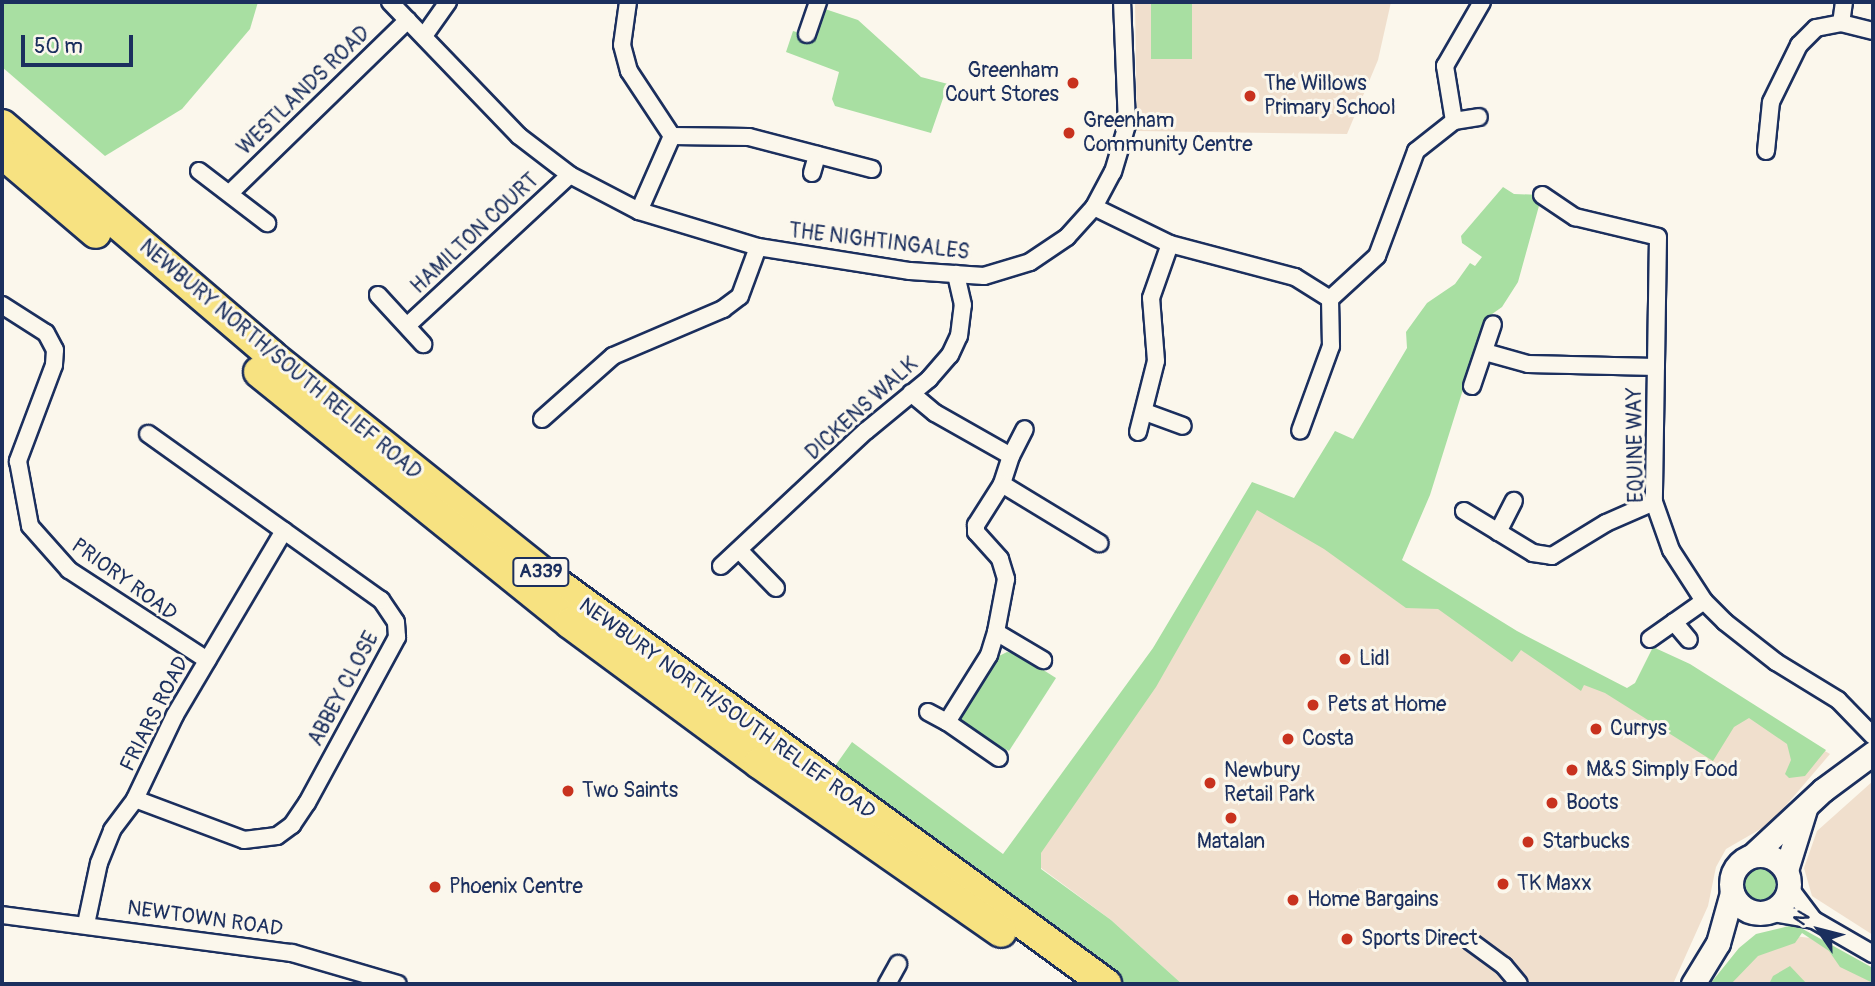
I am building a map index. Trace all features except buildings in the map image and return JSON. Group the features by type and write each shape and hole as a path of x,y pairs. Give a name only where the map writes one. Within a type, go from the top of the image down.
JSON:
{"highway":[{"name":"NEWBURY NORTH/SOUTH RELIEF ROAD","path":"2,125 293,373 548,577 1106,984"},
{"name":"NEWBURY NORTH/SOUTH RELIEF ROAD","path":"2,153 293,401 570,622 759,763 1072,984"}],"street":[{"name":"THE NIGHTINGALES","path":"390,2 487,107 570,175 639,211 758,247 984,276 1030,262 1068,237 1094,207 1114,172 1127,125 1122,2"},
{"path":"424,36 448,2"},
{"path":"628,2 622,45 629,71 672,136"},
{"path":"807,34 818,2"},
{"path":"1454,121 1445,66 1482,2"},
{"path":"1841,23 1844,2"},
{"name":"WESTLANDS ROAD","path":"230,193 408,20"},
{"path":"1766,151 1771,102 1799,45 1816,28 1841,23 1873,31"},
{"path":"1329,299 1377,256 1416,150 1454,121 1479,117"},
{"path":"672,136 749,137 872,170"},
{"path":"639,211 672,136"},
{"path":"812,173 817,155"},
{"path":"199,171 267,223"},
{"name":"HAMILTON COURT","path":"409,324 570,175"},
{"name":"EQUINE WAY","path":"1542,195 1574,225 1658,237 1654,502 1671,550 1704,601 1776,662 1839,700 1871,732"},
{"path":"1094,207 1170,244 1295,277 1329,299"},
{"path":"1138,432 1156,361 1151,298 1170,244"},
{"name":"THE NIGHTINGALES","path":"542,419 613,356 723,309 740,296 758,247"},
{"name":"DICKENS WALK","path":"721,566 950,355 959,336 963,305 956,274"},
{"name":"HAMILTON COURT","path":"378,295 409,324 423,344"},
{"path":"1300,431 1331,346 1329,299"},
{"name":"PRIORY ROAD","path":"2,305 46,333 55,351 54,365 10,461 27,517 47,550 135,616 207,660"},
{"path":"1472,386 1493,324"},
{"path":"1485,352 1528,364 1656,368"},
{"path":"911,393 935,414 1011,456"},
{"path":"1145,412 1183,426"},
{"path":"947,722 989,655 996,632 1006,579 1000,559 976,532 1002,484 1011,456 1025,429"},
{"name":"ABBEY CLOSE","path":"135,799 244,840 277,836 292,825 307,803 379,674 397,636 392,614 381,600 148,434"},
{"path":"1002,484 1099,543"},
{"path":"1498,531 1514,501"},
{"path":"1464,511 1533,552 1552,556 1606,523 1654,502"},
{"name":"FRIARS ROAD","path":"86,924 105,845 135,799 207,660 284,531"},
{"path":"739,550 776,588"},
{"path":"1650,639 1704,601"},
{"path":"1674,622 1689,640"},
{"path":"996,632 1043,660"},
{"path":"928,712 999,758"},
{"path":"1693,984 1718,943 1732,894 1734,870 1806,806 1873,753"},
{"path":"1718,943 1783,903 1806,806"},
{"path":"1753,855 1772,857 1814,920"},
{"path":"1732,894 1743,908 1814,920 1873,954"},
{"name":"NEWTOWN ROAD","path":"2,915 292,953 398,984"},
{"path":"1470,941 1519,984"},
{"path":"887,984 898,964"}],"shaded area":[{"name":"The Willows Primary School","path":"1135,2 1391,2 1378,60 1347,134 1137,131"},
{"name":"Newbury Retail Park","path":"1255,491 1627,696 1677,663 1830,754 1771,823 1726,849 1716,867 1708,906 1673,984 1182,984 1111,920 1021,853"},
{"path":"1873,781 1873,935 1812,896 1804,868 1817,831"},
{"path":"1787,935 1810,938 1873,976 1873,984 1721,984 1732,969"}],"green space":[{"path":"2,2 258,2 250,29 182,109 105,156 2,67"},
{"path":"1151,2 1192,2 1192,59 1151,59"},
{"path":"822,8 858,20 921,77 948,84 931,133 835,106 832,99 839,72 786,52 793,31 816,38"},
{"path":"1503,187 1514,194 1542,195 1518,282 1502,307 1485,319 1430,495 1402,560 1517,631 1627,688 1635,683 1653,647 1690,664 1826,750 1805,776 1789,778 1785,774 1791,760 1787,744 1749,718 1734,727 1713,761 1605,693 1584,685 1581,691 1521,650 1512,662 1438,609 1406,608 1324,549 1257,510 1156,687 1041,853 1041,869 1111,920 1182,984 1120,984 828,776 852,742 1003,854 1153,648 1252,482 1294,498 1335,431 1353,439 1407,348 1406,332 1427,303 1455,284 1470,263 1475,266 1482,257 1462,243 1461,236"},
{"path":"1007,652 1018,654 1056,678 1009,751 960,726 958,717 995,658"},
{"path":"1757,863 1770,869 1776,882 1770,895 1757,901 1744,895 1738,882 1744,869"},
{"path":"1789,926 1801,928 1873,968 1873,983 1840,967 1829,951 1802,933 1795,943 1758,956 1731,984 1710,984 1739,948 1756,934"},
{"path":"1790,966 1807,984 1769,984 1773,976"}],"place":[{"name":"Greenham Court Stores","path":"1073,83"},
{"name":"The Willows Primary School","path":"1250,96"},
{"name":"Greenham Community Centre","path":"1069,133"},
{"name":"Lidl","path":"1345,659"},
{"name":"Pets at Home","path":"1313,705"},
{"name":"Currys","path":"1596,729"},
{"name":"Costa","path":"1288,739"},
{"name":"M&S Simply Food","path":"1572,770"},
{"name":"Newbury Retail Park","path":"1210,783"},
{"name":"Two Saints","path":"568,791"},
{"name":"Boots","path":"1552,803"},
{"name":"Matalan","path":"1231,818"},
{"name":"Starbucks","path":"1528,842"},
{"name":"TK Maxx","path":"1503,884"},
{"name":"Phoenix Centre","path":"435,887"},
{"name":"Home Bargains","path":"1293,900"},
{"name":"Sports Direct","path":"1347,939"}]}
